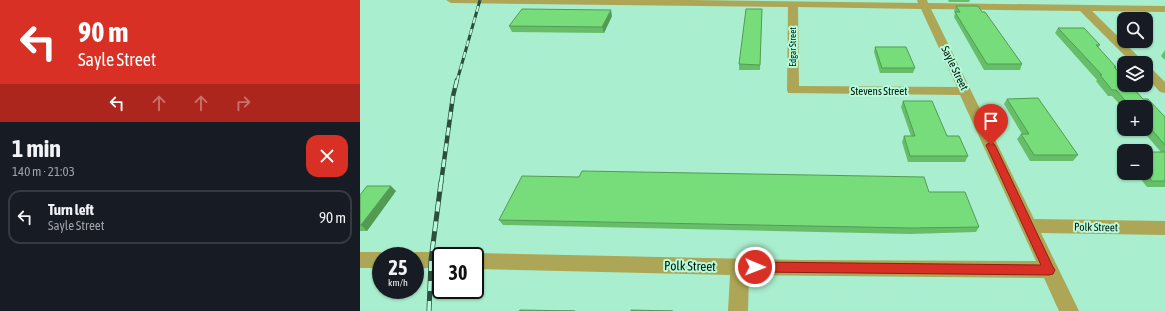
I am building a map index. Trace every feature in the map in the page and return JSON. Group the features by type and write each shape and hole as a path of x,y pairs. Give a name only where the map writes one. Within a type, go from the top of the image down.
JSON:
{"street":[{"path":"451,0 685,1 793,4 924,3 1165,9"},
{"name":"Sayle Street","path":"924,3 1069,311"},
{"name":"Edgar Street","path":"793,4 793,90"},
{"path":"1084,8 1132,56"},
{"path":"1153,77 1165,89"},
{"name":"Stevens Street","path":"793,90 966,91"},
{"name":"Polk Street","path":"1028,226 1165,228"},
{"path":"360,260 372,260"},
{"name":"Polk Street","path":"484,261 740,267 1049,270"},
{"path":"738,311 740,267"}],"building":[{"path":"956,6 978,6 982,12 985,12 1022,64 987,64 955,12 960,12"},
{"path":"522,9 611,10 602,27 509,26"},
{"path":"746,9 762,9 760,65 739,64"},
{"path":"1058,28 1084,28 1100,45 1096,45 1116,67 1114,67 1117,70 1117,91 1112,90 1100,75 1102,75"},
{"path":"875,47 906,47 915,68 882,68"},
{"path":"1118,92 1136,92 1143,99 1149,100 1125,100"},
{"path":"1038,98 1078,155 1034,155 1021,134 1029,134 1007,99"},
{"path":"903,101 932,101 947,136 959,136 968,156 910,156 904,136 915,136"},
{"path":"1153,104 1165,117 1165,145 1153,131"},
{"path":"1153,152 1165,152 1165,181 1152,181"},
{"path":"582,171 924,177 929,192 965,192 979,227 912,228 499,220 522,176 579,177"},
{"path":"367,186 391,186 360,225 360,195"},
{"path":"520,310 575,311 519,311"},
{"path":"631,310 673,311 631,311"}],"railway":[{"path":"457,81 480,0"},
{"path":"441,183 453,96 457,80"},
{"path":"429,311 431,260 441,182"}],"route":[{"path":"755,267 1049,270 991,145"}]}
